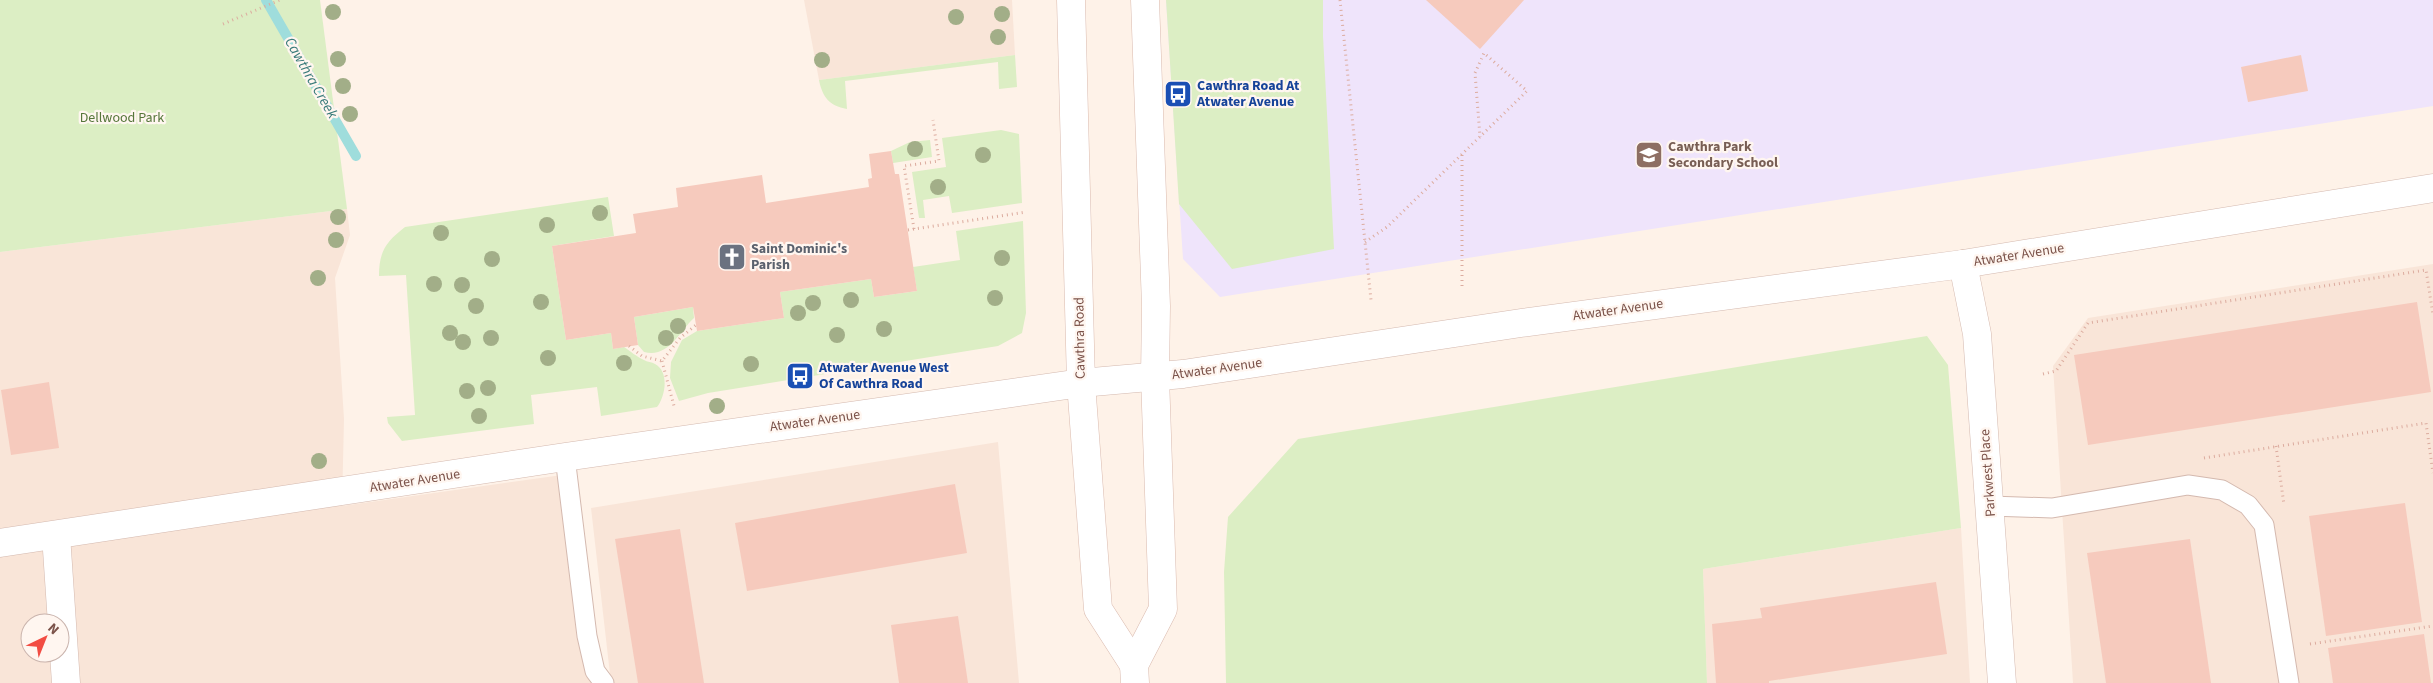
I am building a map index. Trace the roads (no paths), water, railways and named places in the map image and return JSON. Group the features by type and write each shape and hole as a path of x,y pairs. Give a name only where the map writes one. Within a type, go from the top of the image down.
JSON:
{"street":[{"name":"Cawthra Road","path":"1071,0 1081,383 1098,609 1134,674"},
{"name":"Cawthra Road","path":"1134,674 1163,609 1155,377 1156,306 1145,0"},
{"name":"Atwater Avenue","path":"0,543 565,457 1081,383 1155,377 1521,323 1963,264 2433,188"},
{"name":"Parkwest Place","path":"1963,264 1977,334 1990,506 1997,682"},
{"path":"56,535 66,683"}],"lane":[{"path":"565,457 587,636 596,671 604,683"},
{"path":"1990,506 2052,508 2188,485 2222,490 2248,504 2264,525 2289,683"}],"waterway":[{"name":"Cawthra Creek","path":"266,0 356,156"}],"place":[{"name":"Cawthra Road At Atwater Avenue","path":"1178,94"},
{"name":"Cawthra Park Secondary School","path":"1649,155"},
{"name":"Saint Dominic's Parish","path":"732,257"},
{"name":"Atwater Avenue West Of Cawthra Road","path":"800,376"}],"park label":[{"name":"Dellwood Park","path":"122,118"}]}
